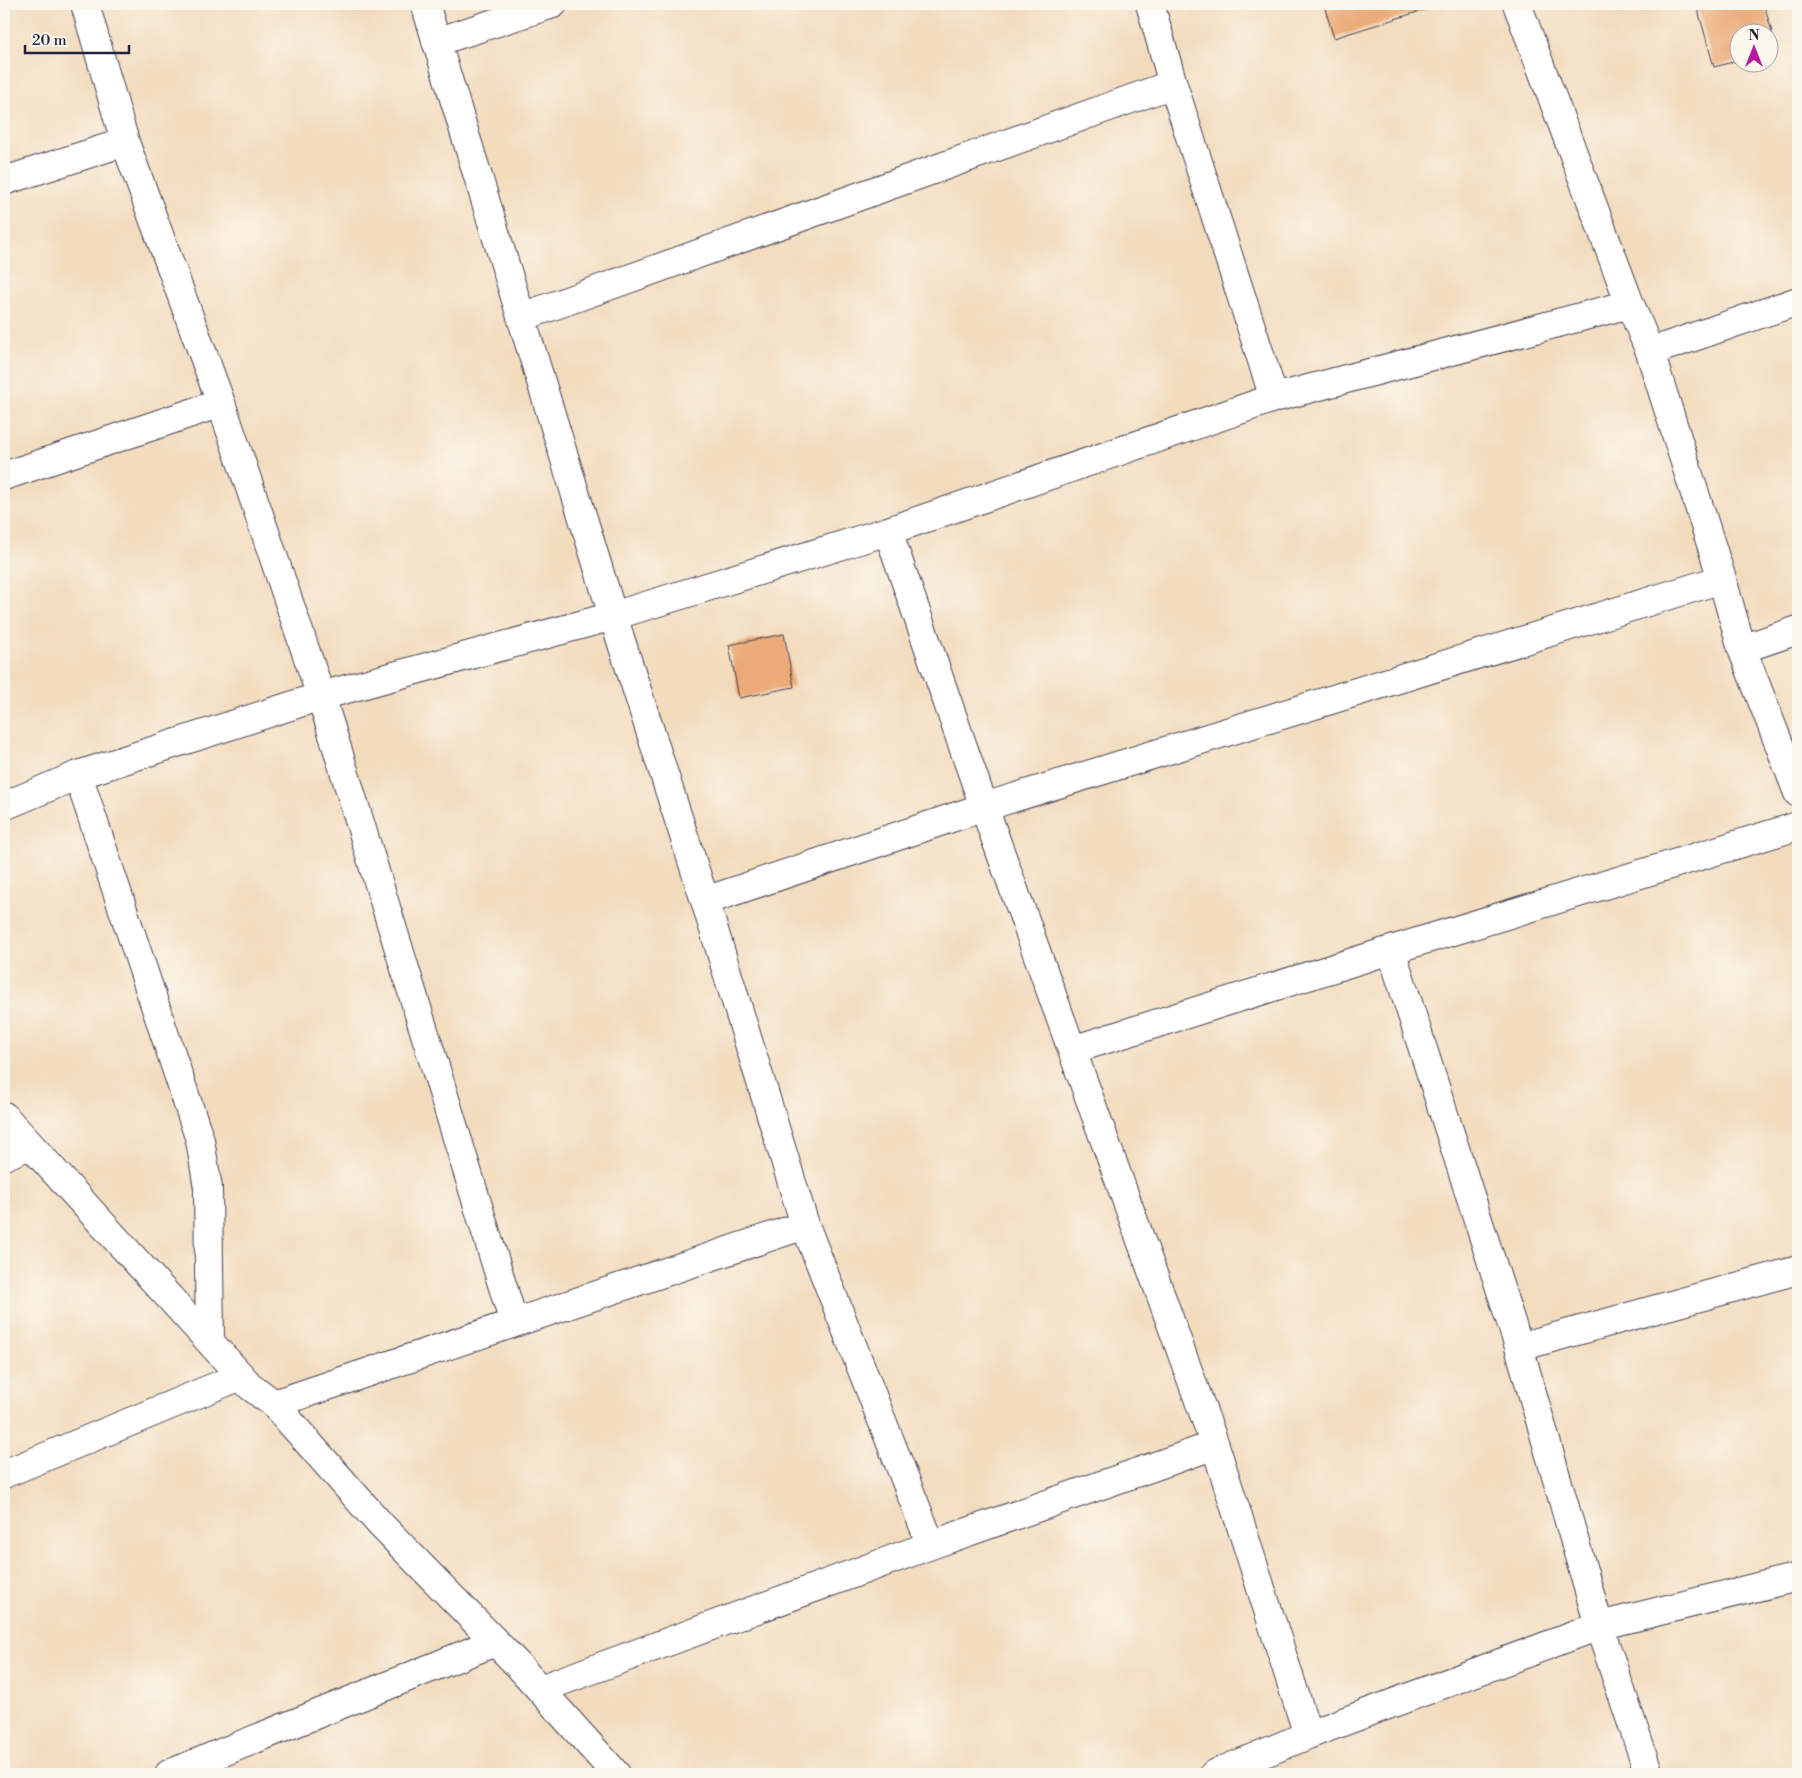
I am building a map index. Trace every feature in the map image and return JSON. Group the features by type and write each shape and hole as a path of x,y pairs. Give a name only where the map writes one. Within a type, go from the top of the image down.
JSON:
{"street":[{"path":"85,4 125,142 221,403 321,696 514,1323"},
{"path":"425,4 613,616 705,901 805,1225 931,1545"},
{"path":"436,42 553,4"},
{"path":"1150,4 1173,84 1274,398"},
{"path":"1517,4 1630,304 1650,352 1722,579 1742,649 1798,793"},
{"path":"522,317 1173,84"},
{"path":"4,181 125,142"},
{"path":"1650,352 1798,301"},
{"path":"4,806 78,774 321,696 613,616 888,531 1274,398 1630,304"},
{"path":"4,476 221,403"},
{"path":"888,531 984,807 1215,1445 1308,1735"},
{"path":"705,901 984,807 1722,579"},
{"path":"1742,649 1798,630"},
{"path":"78,774 200,1140 208,1188 210,1341"},
{"path":"1072,1050 1391,950 1798,826"},
{"path":"1391,950 1519,1347 1599,1626 1649,1774"},
{"path":"4,1116 250,1386 274,1404 381,1525 495,1642 616,1774"},
{"path":"4,1156 30,1145"},
{"path":"274,1404 805,1225"},
{"path":"1519,1347 1798,1270"},
{"path":"4,1474 241,1376"},
{"path":"540,1690 931,1545 1215,1445"},
{"path":"1214,1774 1308,1735 1599,1626 1798,1577"},
{"path":"169,1774 495,1642"}],"building":[{"path":"1332,4 1443,4 1334,38 1325,9 1333,7"},
{"path":"1722,4 1764,4 1769,22 1730,22 1730,63 1714,67 1698,10"},
{"path":"784,634 794,687 739,698 729,645"}]}
